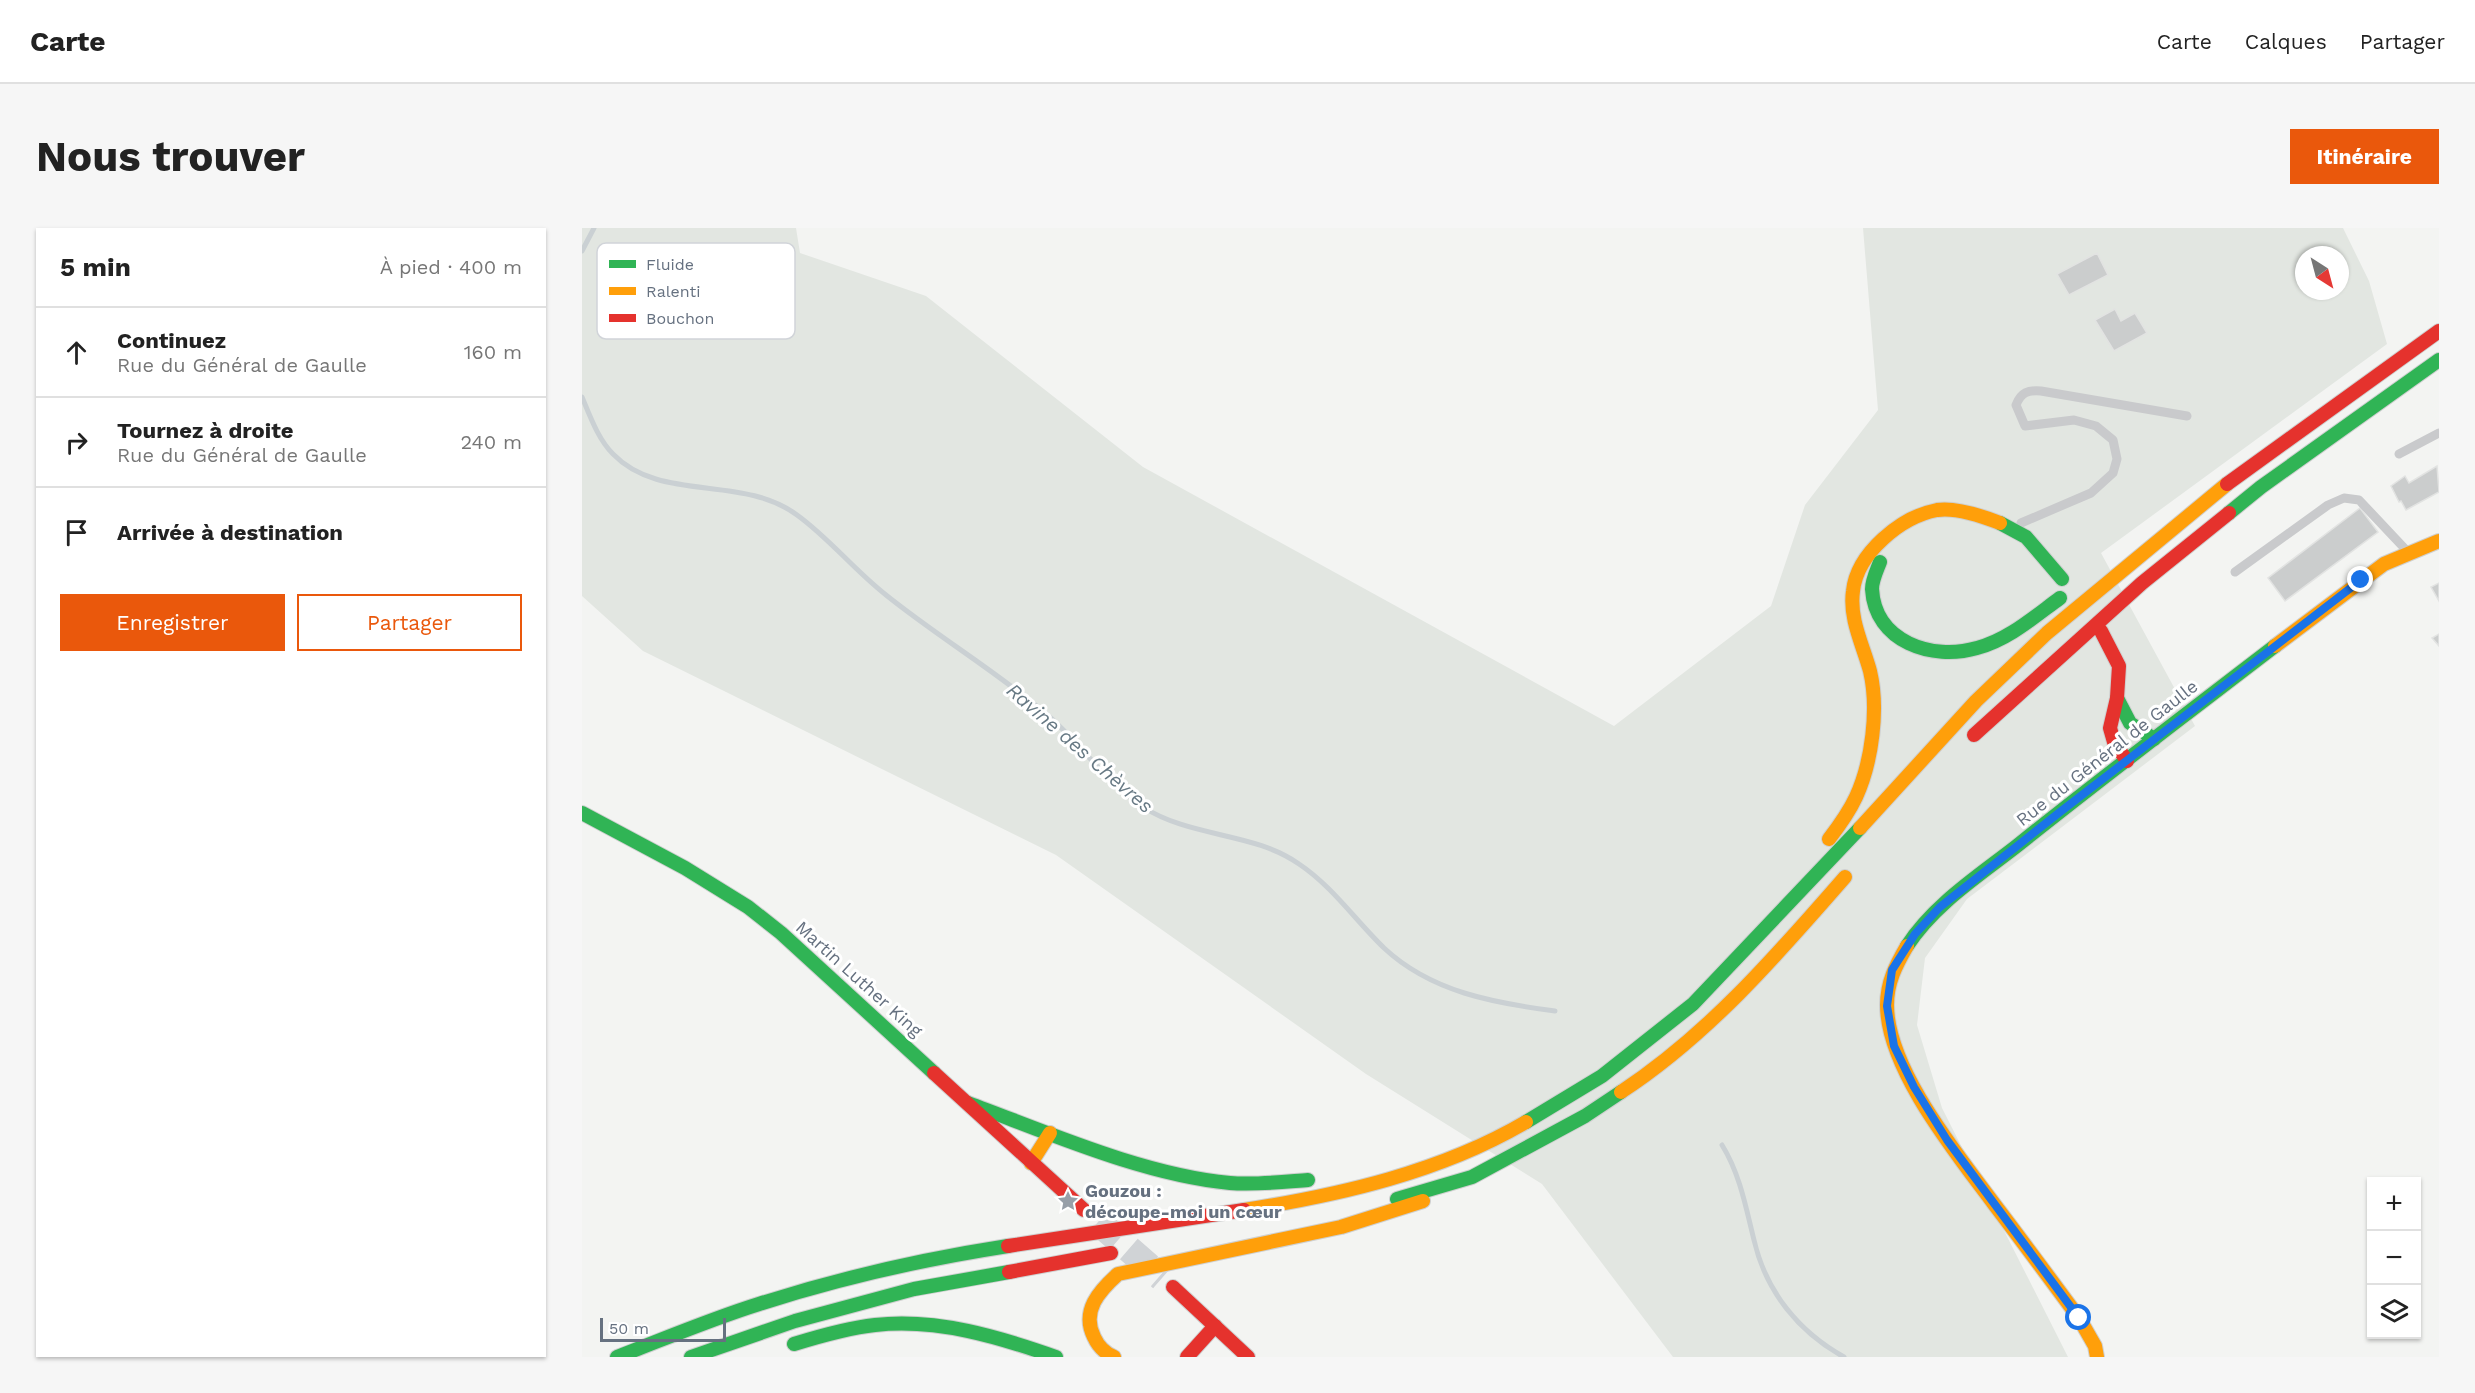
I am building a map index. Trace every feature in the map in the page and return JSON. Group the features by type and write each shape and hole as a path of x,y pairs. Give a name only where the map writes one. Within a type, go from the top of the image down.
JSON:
{"main road":[{"path":"2101,570 2227,484 2439,331"},
{"path":"1961,748 1985,723 2142,583 2261,488 2439,360"},
{"path":"617,1357 758,1304 877,1271 956,1254 1251,1209 1331,1194 1428,1167 1513,1129 1602,1076 1693,1005 1822,870 1984,693 2047,633 2227,484"},
{"path":"1693,1005 1715,967 1836,831 1857,795 1873,723 1872,678 1853,614 1853,589 1859,569 1878,542 1906,522 1938,510 1969,514 2012,527 2025,536 2062,579"},
{"path":"1969,514 1930,524 1901,539 1880,562 1872,586 1878,615 1889,631 1906,645 1925,651 1948,653 1978,648 2004,637 2072,590"},
{"name":"Rue du Général de Gaulle","path":"2097,1357 2095,1346 2079,1318 1947,1140 1914,1087 1894,1046 1887,1006 1892,970 1915,934 1940,907 2154,739 2384,564 2408,552 2439,541"},
{"path":"2102,631 2119,666 2117,698 2109,728 2114,742 2127,761"},
{"path":"2117,698 2124,717 2136,729 2154,739"},
{"name":"Martin Luther King","path":"582,813 685,868 748,907 781,933 1084,1210"},
{"path":"1114,1357 1097,1344 1091,1333 1089,1313 1099,1291 1118,1274 1371,1219 1437,1196 1585,1116 1632,1085 1687,1042 1732,1001 1854,867"},
{"path":"1430,1151 1452,1144 1581,1083 1602,1076"},
{"path":"968,1102 1050,1133 1161,1169 1219,1181 1264,1183 1324,1178"},
{"path":"1031,1163 1050,1133"},
{"path":"1326,1216 1349,1212 1472,1177"},
{"path":"692,1357 795,1321 914,1289 1129,1250"},
{"path":"1173,1287 1248,1357"},
{"path":"783,1347 817,1337 882,1324 949,1327 999,1337 1056,1357"},
{"path":"1187,1357 1215,1326"}],"lane":[{"path":"2012,527 2091,493 2113,473 2117,459 2113,440 2096,426 2074,420 2025,426 2016,405 2024,393 2029,390 2041,391 2187,416"},
{"path":"2399,454 2439,433"},
{"path":"2235,572 2328,505 2344,498 2359,500 2408,552"}],"shaded area":[{"path":"582,228 796,228 800,253 926,296 1143,467 1614,726 1771,606 1805,505 1878,410 1863,228 2343,228 2369,281 2387,344 2101,553 2195,726 1967,899 1925,958 1917,1025 1942,1108 2068,1357 1673,1357 1542,1184 1366,1074 1056,855 643,651 582,596"}],"building":[{"path":"2097,253 2108,275 2069,295 2057,274"},
{"path":"2115,309 2121,321 2135,313 2147,333 2114,351 2095,320"},
{"path":"2437,466 2439,492 2406,510 2391,486 2405,476 2409,483"},
{"path":"2360,508 2378,532 2285,601 2268,578"},
{"path":"2439,583 2439,601 2431,587"},
{"path":"2439,634 2439,646 2432,638"}],"waterway":[{"name":"Ravine des Chèvres","path":"582,251 594,228"},
{"name":"Ravine des Chèvres","path":"582,397 603,441 613,454 632,469 677,484 752,495 775,503 797,515 886,595 1044,712 1116,786 1143,807 1181,824 1262,846 1299,864 1333,893 1384,948 1402,963 1422,975 1464,993 1486,999 1555,1011"},
{"name":"Ravine des Chèvres","path":"1722,1145 1738,1179 1759,1259 1776,1293 1799,1323 1844,1357"}],"tunnel":[{"path":"1098,1222 1162,1278"}],"traffic: fast":[{"path":"2229,513 2261,487 2439,360"},
{"path":"2000,523 2026,537 2062,579"},
{"path":"1880,562 1872,589 1876,607 1883,622 1895,634 1925,649 1942,652 1960,651 1988,644 2020,627 2060,598"},
{"path":"1907,946 1930,917 1958,891 2275,646"},
{"path":"2117,698 2130,723 2154,739"},
{"path":"582,813 685,868 748,907 781,933 934,1073"},
{"path":"1526,1122 1602,1076 1693,1004 1860,828"},
{"path":"1397,1199 1472,1177 1585,1116 1621,1092"},
{"path":"968,1103 1097,1151 1164,1171 1230,1183 1308,1180"},
{"path":"617,1357 723,1316 820,1286 914,1263 1008,1246"},
{"path":"691,1357 795,1321 914,1289 1009,1272"},
{"path":"794,1344 865,1326 921,1324 990,1336 1056,1357"}],"traffic: slow":[{"path":"1860,828 1976,701 2047,633 2227,484"},
{"path":"1829,839 1844,819 1856,797 1870,752 1874,718 1873,686 1857,632 1852,601 1856,577 1863,563 1883,539 1909,520 1923,514 1944,509 1961,511 2000,523"},
{"path":"2275,646 2384,564 2439,541"},
{"path":"1621,1092 1653,1070 1712,1019 1767,964 1845,877"},
{"path":"1907,946 1893,974 1887,1005 1890,1030 1911,1083 1944,1136 2079,1318 2095,1346 2097,1357"},
{"path":"1244,1210 1353,1189 1425,1168 1493,1140 1526,1122"},
{"path":"1031,1163 1050,1133"},
{"path":"1114,1357 1105,1351 1094,1337 1090,1319 1094,1302 1104,1287 1118,1274 1341,1227 1423,1201"}],"traffic: jam":[{"path":"2227,484 2439,331"},
{"path":"1974,735 2142,583 2229,513"},
{"path":"2101,631 2119,666 2117,698 2110,728 2114,742 2127,761"},
{"path":"934,1073 1084,1210"},
{"path":"1008,1246 1244,1210"},
{"path":"1009,1272 1111,1253"},
{"path":"1173,1287 1248,1357"},
{"path":"1187,1357 1215,1326"}],"place":[{"name":"Gouzou : découpe-moi un cœur","path":"1068,1201"}],"route":[{"path":"2079,1318 1947,1140 1914,1087 1894,1046 1887,1006 1892,970 1915,934 1940,907 2361,580"}]}
